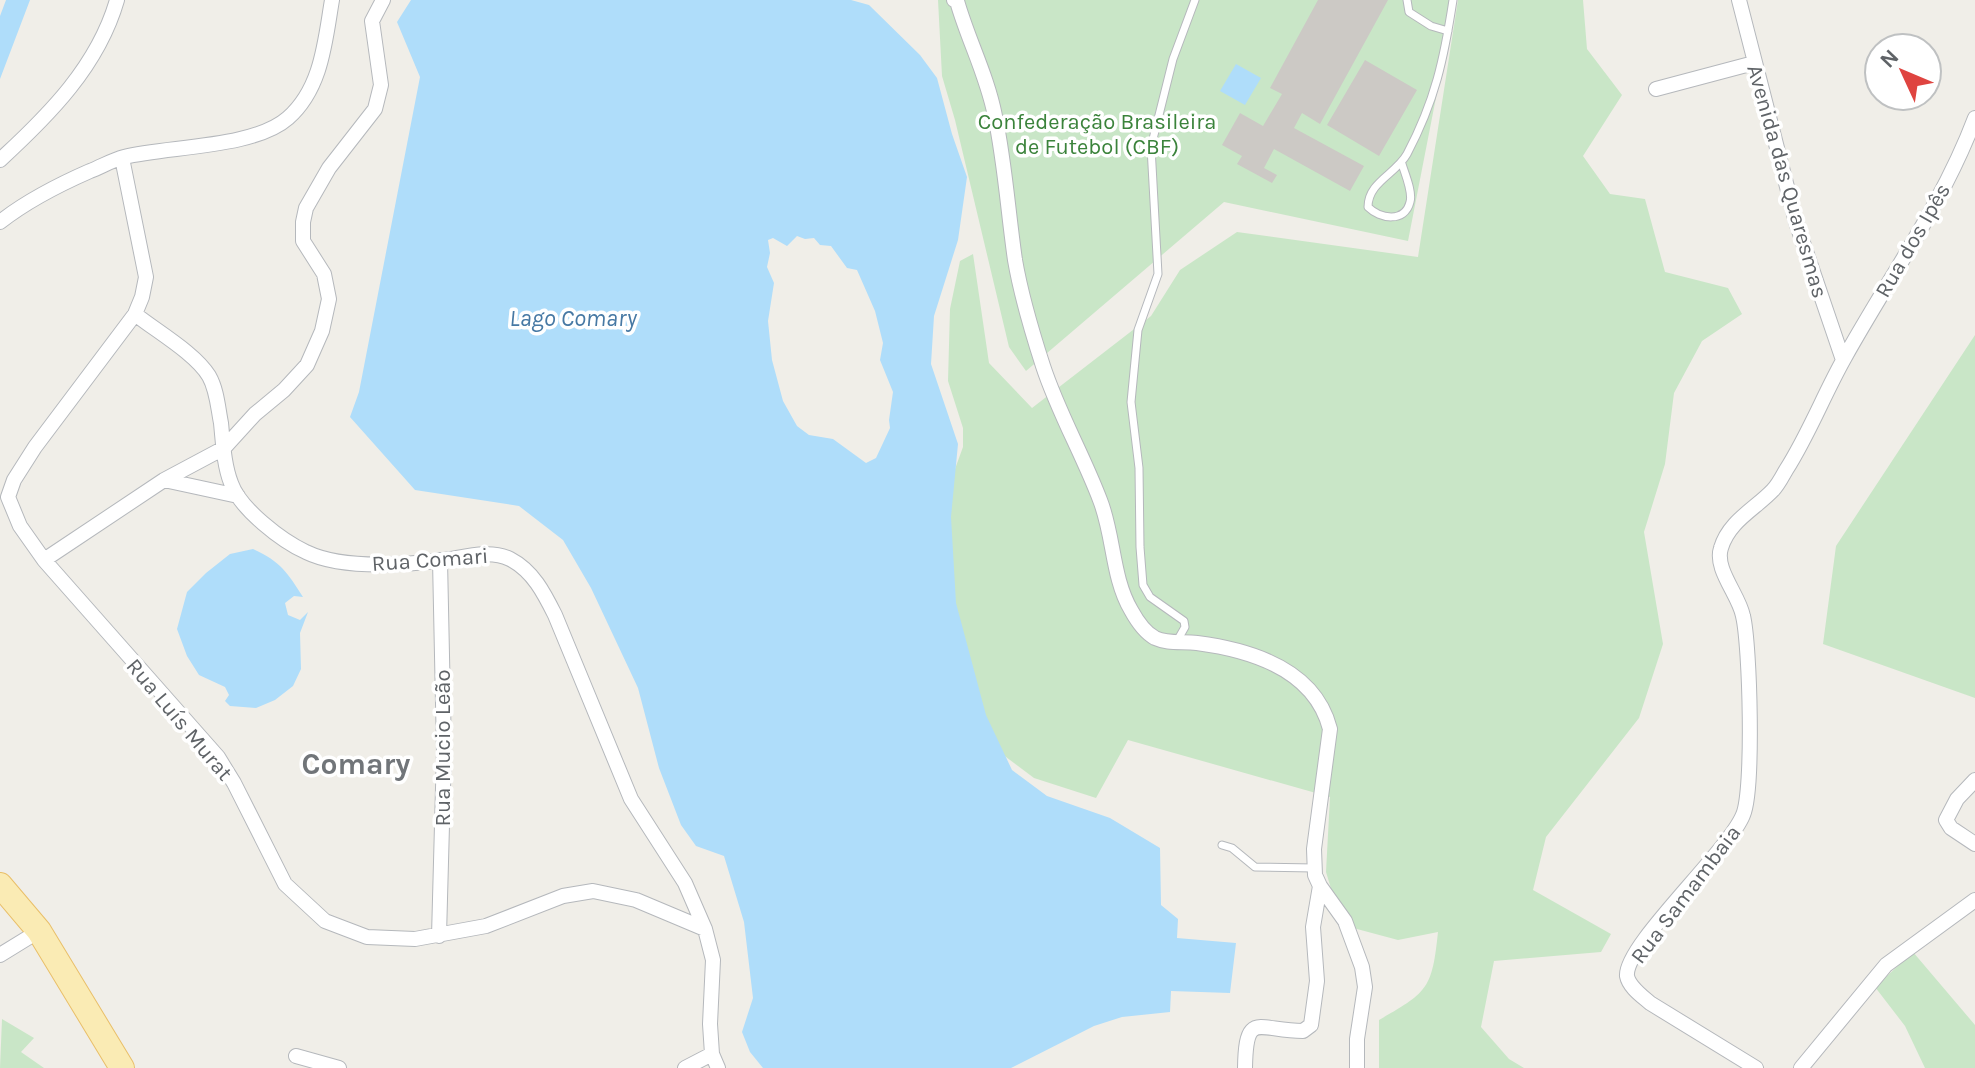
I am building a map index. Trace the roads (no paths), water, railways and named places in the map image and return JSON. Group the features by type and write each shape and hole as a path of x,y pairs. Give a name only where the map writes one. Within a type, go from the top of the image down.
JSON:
{"main road":[{"path":"0,885 39,931 122,1068"}],"street":[{"path":"0,160 70,90 111,23 117,0"},
{"path":"0,222 20,206 55,187 122,158 230,141 274,128 290,117 312,86 320,65 332,0"},
{"path":"44,560 164,480 224,448 307,365 322,331 329,299 324,274 303,241 303,222 306,208 329,168 352,135 368,120 378,100 381,85 372,21 383,0"},
{"path":"956,0 989,89 1016,264 1043,368 1102,503 1123,593 1130,609 1142,628 1155,638 1196,643 1256,657 1286,668 1317,697 1326,713 1330,729 1314,868 1320,886 1345,921 1362,967 1365,987 1357,1039 1357,1068"},
{"name":"Avenida das Quaresmas","path":"1739,0 1796,222 1843,360"},
{"path":"1656,89 1754,63"},
{"name":"Rua dos Ipês","path":"1843,360 1938,198 1975,118"},
{"path":"122,158 146,277 135,314"},
{"name":"Rua Comari","path":"135,314 207,373 217,401 231,484 250,511 302,551 338,562 365,564 496,554 515,562 534,578 555,615 631,799 685,883 705,929 713,960 710,1024 715,1061"},
{"name":"Rua Luís Murat","path":"135,314 35,447 9,491 11,507 20,526 44,560 225,767 276,871 294,894 325,921 353,933 394,940 439,936 486,926 563,896 593,891 636,900 705,929"},
{"name":"Rua Samambaia","path":"1756,1068 1650,1003 1627,978 1628,964 1744,815 1748,767 1747,649 1743,616 1722,567 1720,550 1736,523 1774,490 1843,360"},
{"path":"164,480 238,496"},
{"name":"Rua Mucio Leão","path":"439,936 444,751 440,560"},
{"path":"1975,780 1957,799 1946,820 1951,828 1975,844"},
{"path":"1245,1068 1247,1036 1252,1029 1259,1026 1298,1031 1311,1025 1317,981 1313,927 1320,886"},
{"path":"1801,1068 1886,965 1975,900"},
{"path":"0,955 39,931"},
{"path":"296,1056 339,1068"},
{"path":"685,1068 715,1061"}],"lane":[{"path":"1175,642 1182,635 1184,621 1150,597 1143,585 1139,468 1131,402 1138,330 1158,274 1151,147 1173,59 1195,0"},
{"path":"1407,0 1409,12 1431,26 1448,31"},
{"path":"1402,164 1411,199 1409,206 1391,218 1380,217 1368,207 1368,198 1380,181 1402,164 1425,119 1438,84 1453,0"},
{"path":"1222,845 1232,848 1255,867 1314,868"}],"water":[{"path":"6,0 30,0 0,79 0,16"},
{"name":"Lago Comary","path":"411,0 851,0 869,5 920,55 937,78 967,177 958,240 934,316 931,364 958,444 951,517 956,603 986,715 1012,770 1047,796 1110,818 1160,848 1161,905 1178,919 1177,938 1236,943 1230,993 1171,991 1170,1012 1122,1017 1094,1026 1011,1068 763,1068 750,1052 742,1032 753,998 744,922 724,856 696,846 681,825 659,768 638,688 591,588 563,540 519,506 415,490 350,417 359,392 420,77 397,22","holes":["797,236 814,238 820,245 831,246 847,268 857,270 875,311 883,343 880,360 893,392 890,428 876,458 866,463 833,439 809,435 797,426 783,401 772,360 768,321 774,283 767,267 770,253 768,240 773,238 787,246"]},
{"path":"1236,64 1261,78 1245,105 1220,91"},
{"path":"253,549 282,568 303,597 294,596 285,603 288,615 300,620 308,612 300,633 301,669 293,686 275,700 256,708 230,706 225,701 229,695 225,687 199,675 187,656 177,629 187,592 230,554"}],"district":[{"name":"Comary","path":"356,764"}],"park label":[{"name":"Confederação Brasileira de Futebol (CBF)","path":"1097,134"}]}
